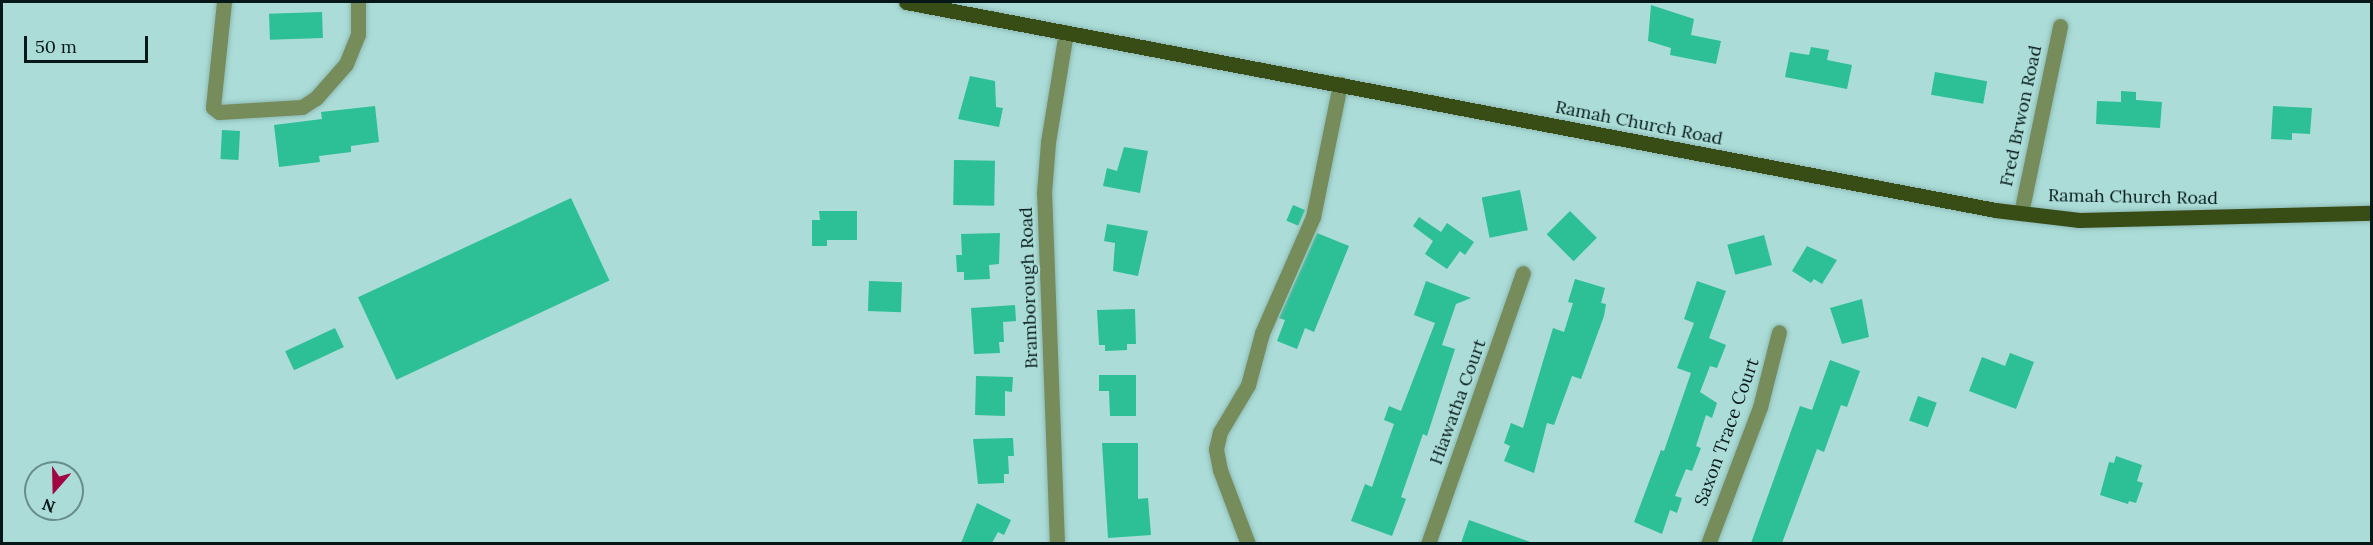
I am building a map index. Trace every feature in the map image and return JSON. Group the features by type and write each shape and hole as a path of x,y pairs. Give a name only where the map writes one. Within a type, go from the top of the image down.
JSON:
{"main road":[{"name":"Ramah Church Road","path":"906,2 2021,213 2079,219 2372,213"}],"street":[{"path":"224,2 213,107 219,112 302,107 316,98 346,64 358,35 358,2"},
{"name":"Fred Brwon Road","path":"2021,213 2060,26"},
{"name":"Bramborough Road","path":"1057,543 1044,192 1048,142 1066,32"},
{"path":"1248,543 1220,470 1216,449 1220,432 1248,385 1262,333 1313,217 1340,84"},
{"name":"Hiawatha Court","path":"1428,543 1523,273"},
{"name":"Saxon Trace Court","path":"1708,543 1760,407 1779,332"}],"building":[{"path":"1651,5 1694,19 1691,35 1721,41 1716,64 1670,55 1671,48 1648,41"},
{"path":"322,12 323,38 270,40 269,14"},
{"path":"1811,47 1829,50 1827,60 1852,65 1847,89 1785,77 1790,52 1809,55"},
{"path":"1935,72 1987,81 1983,104 1931,95"},
{"path":"970,76 995,81 996,107 1003,108 999,127 958,119"},
{"path":"2121,91 2136,92 2136,100 2162,102 2160,128 2096,124 2097,101 2121,102"},
{"path":"375,106 379,142 351,146 351,152 319,156 320,162 279,167 274,125 322,119 321,112"},
{"path":"2273,106 2312,108 2310,134 2292,133 2292,140 2271,139"},
{"path":"222,130 240,131 238,160 220,159"},
{"path":"1124,147 1148,151 1140,193 1103,186 1107,168 1117,171"},
{"path":"954,160 995,161 994,206 953,205"},
{"path":"1520,190 1528,230 1490,238 1482,197"},
{"path":"571,198 609,280 396,380 358,297"},
{"path":"1293,205 1305,210 1298,226 1286,221"},
{"path":"819,211 857,211 857,240 827,240 827,246 812,246 812,220 820,220"},
{"path":"1570,211 1597,238 1574,261 1547,234"},
{"path":"1419,217 1441,232 1447,223 1474,242 1465,255 1460,251 1447,269 1425,254 1433,241 1413,226"},
{"path":"1107,224 1148,231 1138,276 1113,271 1115,243 1104,241"},
{"path":"1000,233 999,264 989,265 990,279 964,280 964,272 957,272 956,255 962,255 961,234"},
{"path":"1317,233 1349,246 1314,332 1305,328 1297,349 1277,341 1285,320 1279,318"},
{"path":"1764,235 1772,265 1735,275 1727,245"},
{"path":"1807,246 1837,260 1822,284 1814,279 1811,283 1792,271"},
{"path":"1575,279 1605,288 1601,303 1606,304 1604,316 1581,379 1572,376 1554,425 1547,423 1534,473 1504,461 1510,446 1504,443 1511,423 1523,428 1553,328 1564,332 1573,303 1568,302"},
{"path":"869,281 902,282 901,312 868,311"},
{"path":"1426,281 1471,298 1456,304 1442,345 1455,349 1427,436 1423,434 1401,497 1406,499 1392,536 1351,521 1365,484 1372,487 1394,424 1384,420 1389,406 1401,411 1435,323 1414,315"},
{"path":"1697,281 1726,291 1709,338 1726,345 1717,368 1710,366 1700,392 1717,403 1712,418 1706,415 1696,446 1701,448 1692,471 1686,469 1675,496 1682,498 1677,513 1670,510 1662,534 1634,522 1661,450 1664,451 1691,373 1677,368 1694,323 1684,319"},
{"path":"1862,299 1869,337 1842,344 1830,308"},
{"path":"1015,305 1016,321 1003,322 1004,342 999,342 1000,353 974,354 971,308"},
{"path":"1135,309 1136,344 1127,344 1127,350 1105,351 1105,345 1099,345 1097,310"},
{"path":"335,328 344,347 294,370 285,351"},
{"path":"2010,353 2034,362 2016,409 1969,391 1982,357 2005,366"},
{"path":"1830,360 1860,371 1847,407 1841,405 1824,452 1817,449 1782,543 1751,543 1800,406 1812,410"},
{"path":"1099,375 1136,375 1136,416 1110,416 1109,391 1099,391"},
{"path":"976,376 1013,377 1012,392 1005,391 1005,416 975,415"},
{"path":"1918,396 1937,403 1928,427 1909,420"},
{"path":"1013,438 1014,456 1008,456 1009,474 1004,474 1004,483 978,484 973,439"},
{"path":"1102,443 1138,443 1138,499 1148,498 1151,535 1108,538"},
{"path":"2116,456 2142,465 2137,481 2143,483 2136,503 2129,501 2128,504 2100,495 2109,462 2114,463"},
{"path":"977,503 1011,520 1004,535 998,532 992,543 961,543"},
{"path":"1469,520 1530,542 1530,543 1461,543"}]}
